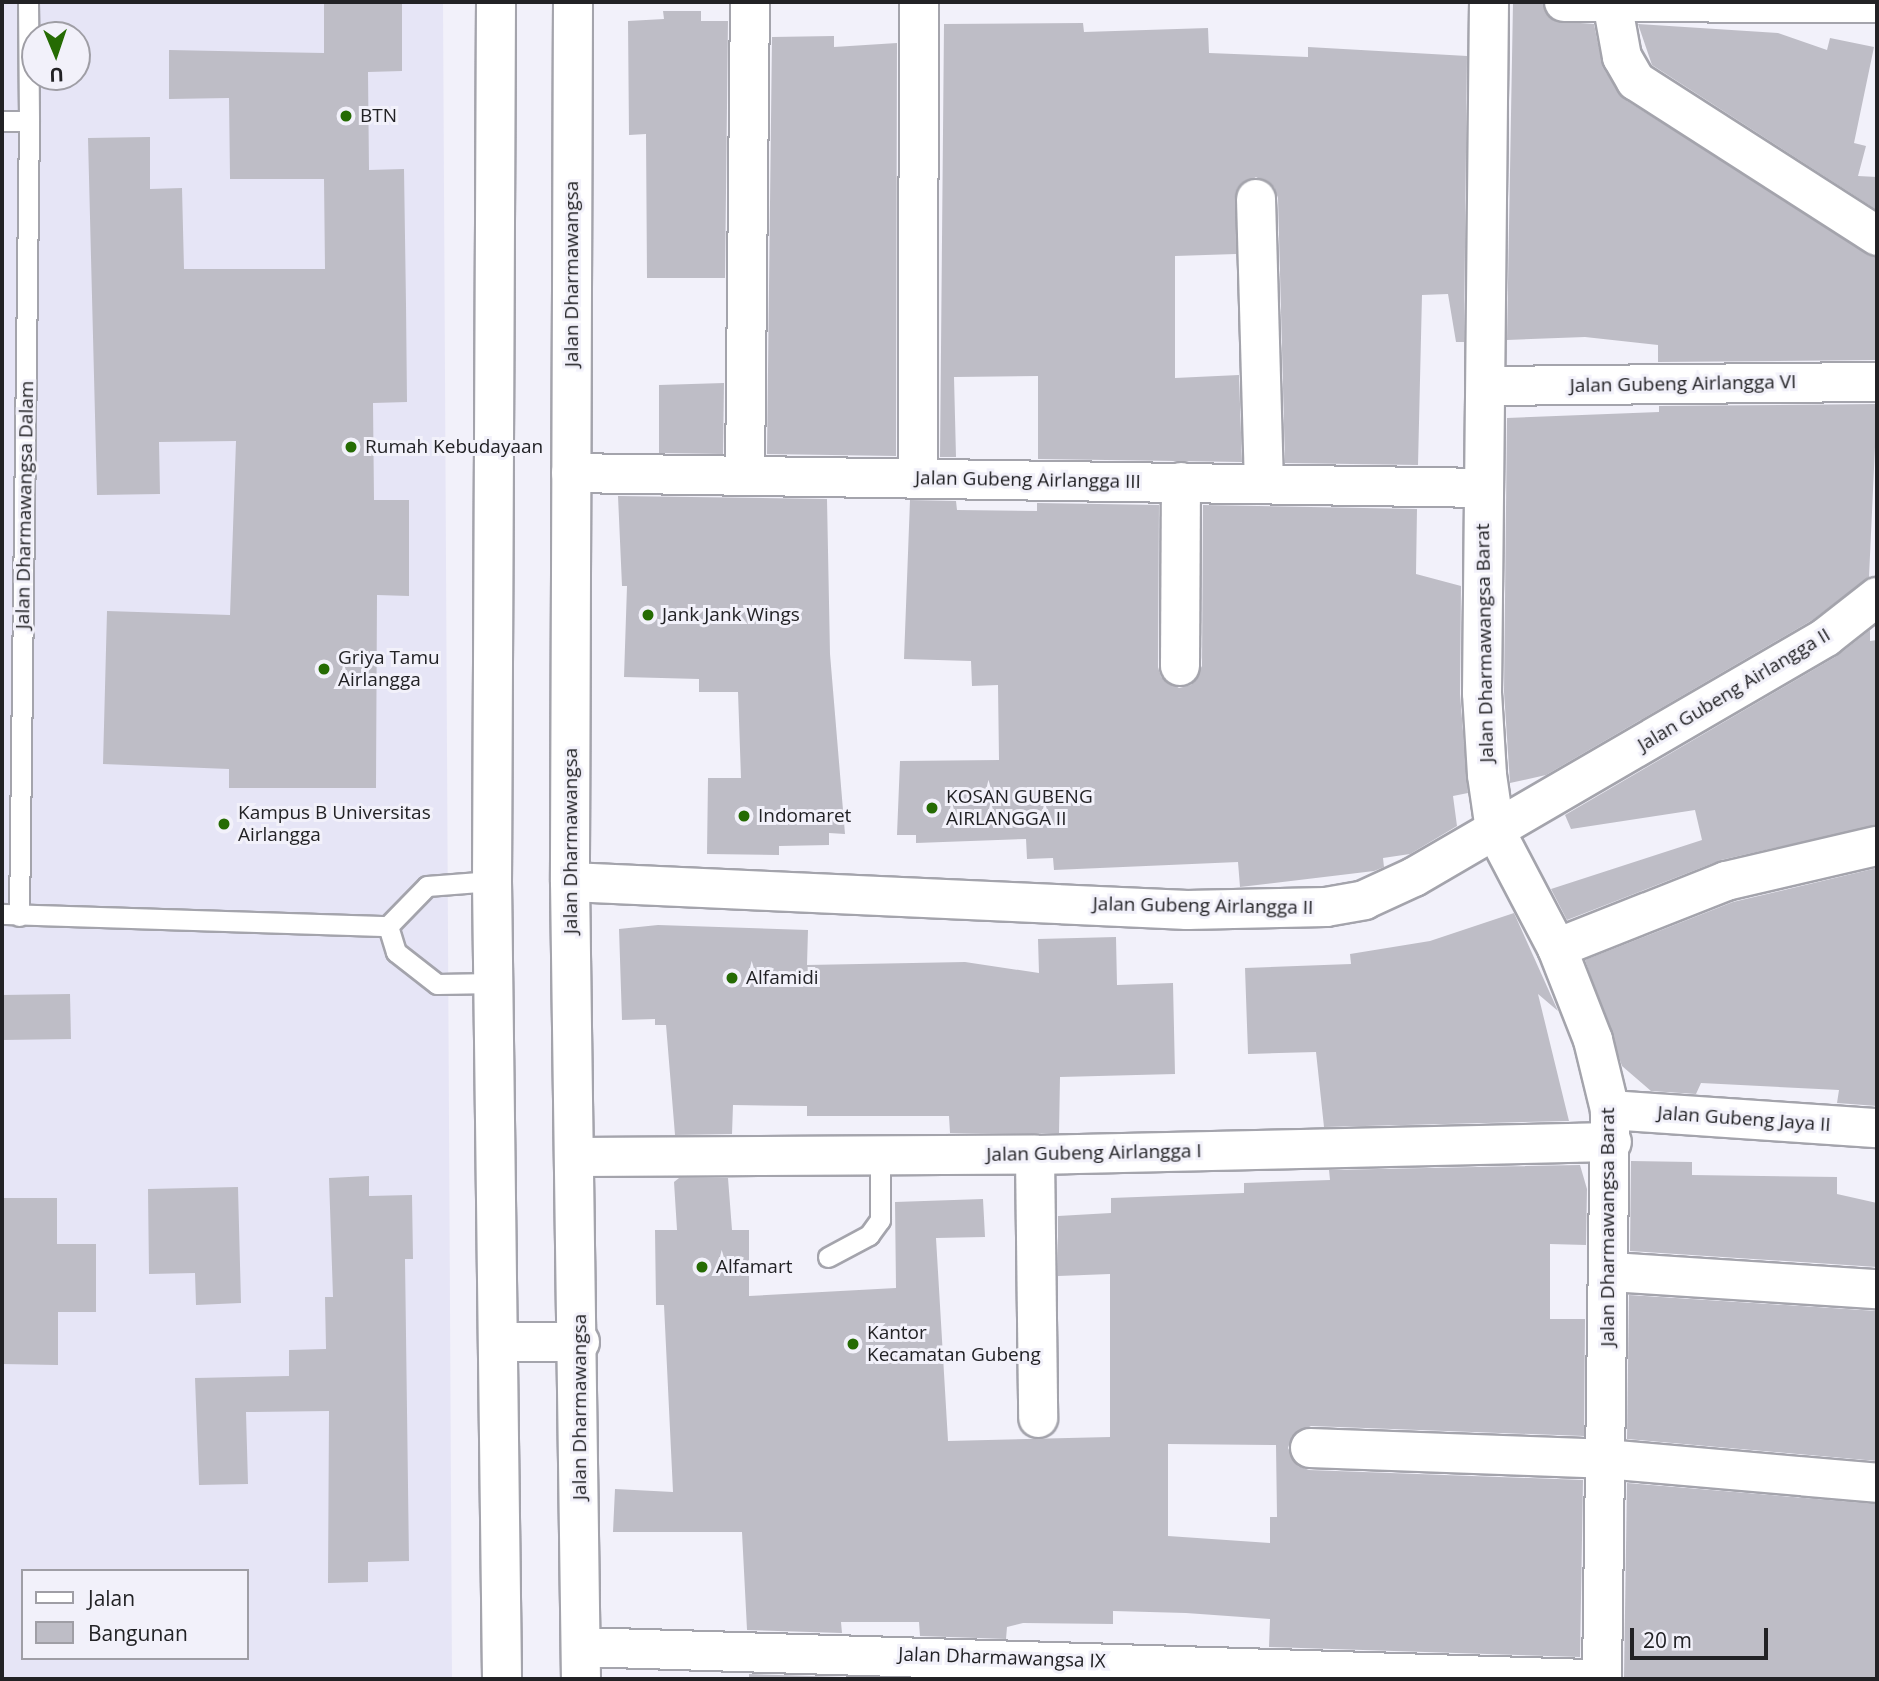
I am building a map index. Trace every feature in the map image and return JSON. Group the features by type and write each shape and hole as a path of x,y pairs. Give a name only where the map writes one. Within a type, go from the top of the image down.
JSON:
{"street":[{"path":"496,2 492,881 502,1679"},
{"name":"Jalan Dharmawangsa","path":"573,2 570,882 580,1342 581,1663"},
{"path":"745,474 750,2"},
{"path":"918,479 919,2"},
{"name":"Jalan Dharmawangsa Barat","path":"1489,2 1489,386 1484,488 1482,693 1495,831 1557,948 1593,1040 1611,1126 1611,1272 1602,1679"},
{"path":"1564,2 1877,3"},
{"path":"1612,2 1622,57 1643,87 1877,236"},
{"path":"1256,199 1264,484"},
{"name":"Jalan Gubeng Airlangga VI","path":"1489,386 1877,382"},
{"name":"Jalan Gubeng Airlangga III","path":"571,473 1484,488"},
{"path":"1180,666 1181,482"},
{"name":"Jalan Gubeng Airlangga II","path":"570,882 1187,910 1326,908 1364,900 1495,831 1826,637 1877,597"},
{"path":"1557,948 1726,881 1877,846"},
{"name":"Jalan Gubeng Airlangga I","path":"577,1157 1035,1155 1611,1126"},
{"name":"Jalan Gubeng Jaya II","path":"1611,1126 1877,1128"},
{"path":"1035,1155 1038,1418"},
{"path":"1611,1272 1877,1289"},
{"path":"498,1342 580,1342"},
{"path":"1310,1448 1605,1459 1877,1483"},
{"name":"Jalan Dharmawangsa IX","path":"581,1663 1590,1679"},
{"path":"1596,1679 1602,1679"}],"lane":[{"name":"Jalan Dharmawangsa Dalam","path":"28,2 29,121 10,915 388,926"},
{"path":"2,121 29,121"},
{"path":"492,881 427,886 388,926 396,952 437,984 495,983"},
{"path":"828,1257 869,1234 880,1220 880,1156"}],"shaded area":[{"name":"Kampus B Universitas Airlangga","path":"2,2 443,2 452,1679 2,1679"}],"building":[{"path":"324,2 402,2 402,71 368,72 369,170 404,169 406,304 407,402 373,403 374,500 409,500 409,596 377,595 376,788 229,788 229,769 103,764 107,611 230,615 236,441 159,442 160,494 97,495 88,138 150,137 150,189 182,188 184,269 325,269 324,179 230,179 229,98 169,99 169,50 324,53"},
{"path":"1513,2 1542,2 1554,21 1594,24 1603,68 1624,99 1877,258 1877,360 1658,362 1658,345 1585,337 1507,340"},
{"path":"663,11 701,11 701,21 728,21 725,278 647,278 646,134 629,135 628,21 664,19"},
{"path":"1083,23 1084,32 1208,28 1209,53 1308,57 1308,47 1467,56 1464,342 1456,342 1448,294 1422,295 1418,465 1285,463 1278,198 1274,187 1256,177 1237,189 1236,254 1175,256 1175,378 1239,375 1242,462 1038,459 1038,376 954,377 956,457 940,457 944,24"},
{"path":"1638,24 1778,33 1827,50 1830,38 1874,47 1854,143 1866,146 1858,176 1877,177 1877,210 1652,65"},
{"path":"834,36 834,47 897,43 896,456 767,454 772,37"},
{"path":"724,383 723,454 659,453 659,385"},
{"path":"1877,404 1869,577 1814,619 1546,775 1510,783 1504,692 1507,418 1659,412 1659,406"},
{"path":"618,496 827,499 830,654 845,834 829,833 829,845 779,846 779,855 707,854 708,778 741,778 738,692 699,692 699,679 624,677 627,586 622,586"},
{"path":"910,500 956,501 957,510 1037,511 1037,503 1159,505 1158,667 1161,677 1179,688 1191,685 1202,666 1203,505 1417,509 1416,574 1461,586 1460,694 1468,793 1453,796 1457,826 1410,854 1383,858 1384,867 1374,871 1240,887 1238,862 1054,870 1053,858 1027,859 1026,839 916,843 916,835 897,835 900,761 999,760 998,685 972,686 971,661 904,659"},
{"path":"1870,630 1870,641 1877,640 1877,825 1721,860 1567,920 1551,889 1702,840 1695,810 1571,829 1565,815 1837,656"},
{"path":"1877,868 1877,1106 1837,1103 1839,1090 1701,1083 1696,1094 1651,1091 1622,1066 1585,960 1733,902"},
{"path":"1514,913 1558,1011 1538,994 1569,1121 1324,1127 1316,1052 1248,1054 1245,968 1351,964 1350,954 1430,941"},
{"path":"658,925 808,930 807,965 965,962 1039,973 1038,939 1116,937 1117,985 1173,983 1175,1074 1060,1077 1059,1133 950,1133 949,1116 807,1116 807,1106 733,1105 732,1134 675,1135 666,1025 655,1025 655,1019 622,1020 619,929"},
{"path":"70,994 71,1039 2,1040 2,995"},
{"path":"1631,1161 1692,1162 1692,1175 1837,1177 1837,1194 1877,1203 1877,1267 1630,1251"},
{"path":"1580,1165 1587,1189 1586,1245 1550,1244 1550,1319 1585,1319 1584,1436 1311,1426 1292,1436 1288,1448 1298,1466 1309,1470 1583,1480 1580,1657 1269,1647 1270,1619 1186,1613 1113,1611 1113,1624 1023,1623 1007,1627 1006,1639 920,1636 919,1622 841,1622 842,1633 747,1630 742,1532 613,1532 615,1489 673,1492 664,1305 656,1305 655,1230 677,1230 674,1182 679,1178 728,1178 732,1230 749,1230 749,1296 896,1288 895,1202 983,1199 985,1237 936,1238 948,1441 1110,1437 1110,1274 1058,1276 1058,1216 1111,1213 1111,1198 1244,1193 1244,1183 1330,1180 1329,1170","holes":["1168,1444 1276,1445 1277,1517 1270,1517 1270,1543 1168,1536"]},
{"path":"369,1176 369,1196 412,1195 413,1259 405,1259 409,1561 368,1562 368,1582 328,1583 329,1411 246,1412 248,1484 199,1485 195,1378 289,1376 289,1350 326,1349 325,1297 333,1297 329,1178"},
{"path":"238,1187 241,1303 196,1305 195,1273 149,1274 148,1189"},
{"path":"2,1198 57,1198 57,1244 96,1244 96,1312 58,1312 58,1365 2,1364"},
{"path":"1629,1295 1877,1311 1877,1461 1627,1439"},
{"path":"1627,1483 1877,1504 1877,1679 1624,1678"},
{"path":"749,1674 845,1677 845,1679 749,1679"}],"place":[{"name":"BTN","path":"346,116"},
{"name":"Rumah Kebudayaan","path":"351,447"},
{"name":"Jank Jank Wings","path":"648,615"},
{"name":"Griya Tamu Airlangga","path":"324,669"},
{"name":"KOSAN GUBENG AIRLANGGA II","path":"932,808"},
{"name":"Indomaret","path":"744,816"},
{"name":"Kampus B Universitas Airlangga","path":"224,824"},
{"name":"Alfamidi","path":"732,978"},
{"name":"Alfamart","path":"702,1267"},
{"name":"Kantor Kecamatan Gubeng","path":"853,1344"}]}
